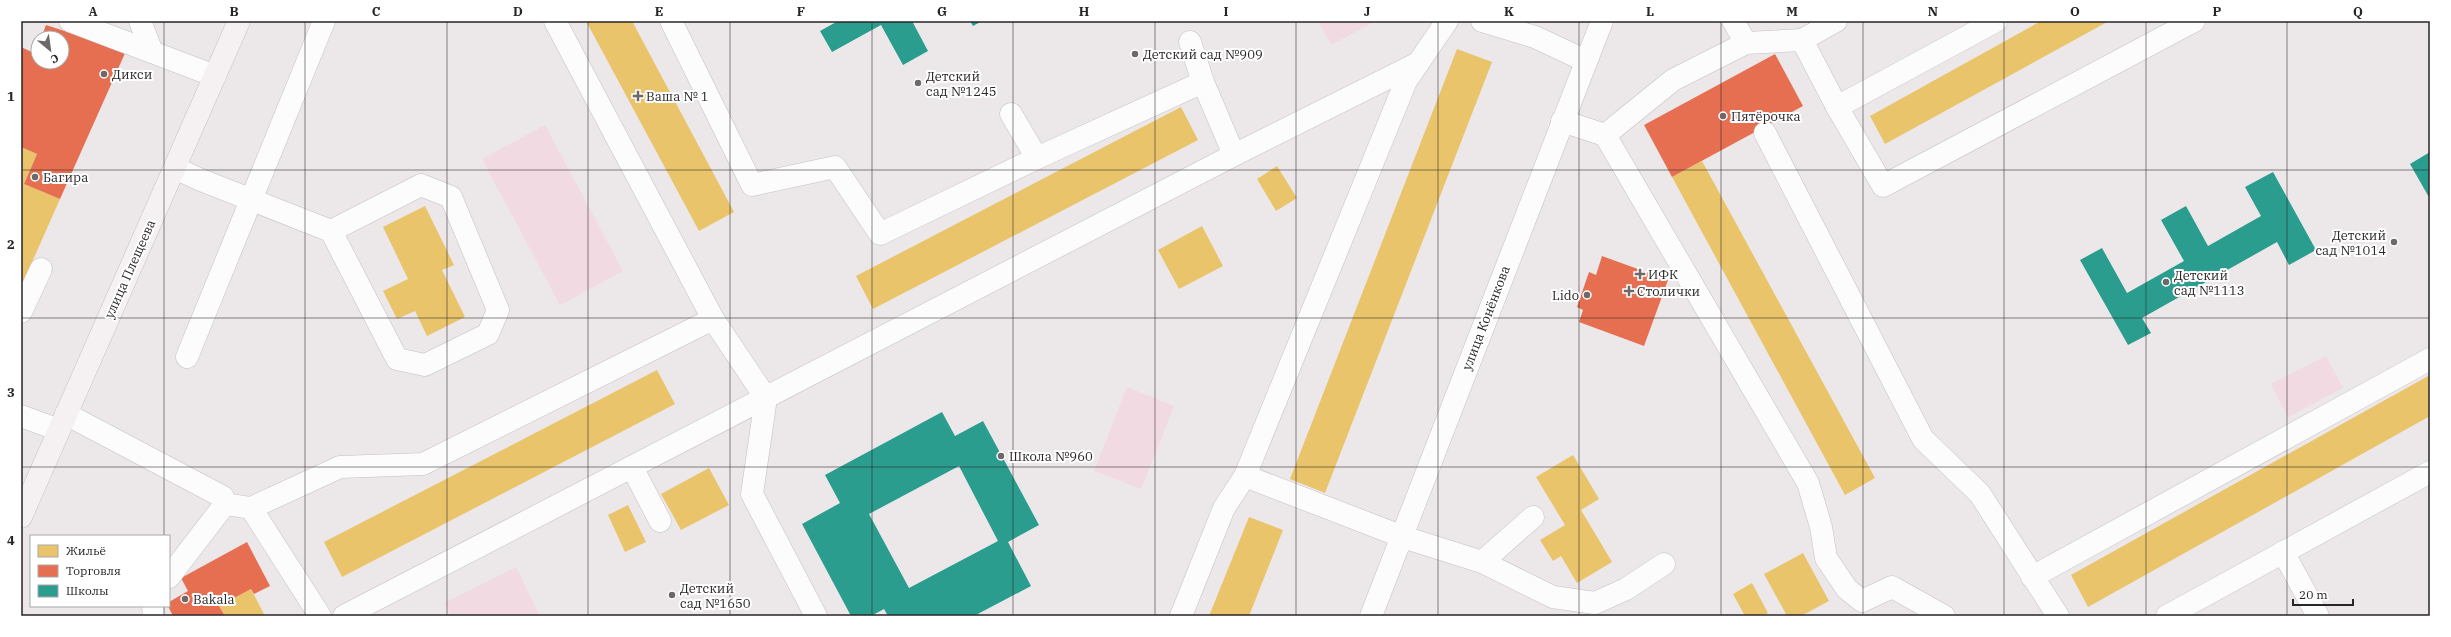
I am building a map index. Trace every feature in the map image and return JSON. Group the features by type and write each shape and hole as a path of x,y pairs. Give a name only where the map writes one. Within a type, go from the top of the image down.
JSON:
{"main road":[{"name":"улица Плещеева","path":"21,517 176,168 239,21"}],"street":[{"path":"70,21 215,76"},
{"path":"140,21 152,52"},
{"path":"187,357 324,21"},
{"path":"555,21 713,319 766,398 752,494 816,616"},
{"path":"671,21 752,185 835,167 880,234 1037,158 1204,82"},
{"path":"1181,616 1224,508 1245,476 1406,81 1447,21"},
{"path":"1482,21 1535,37 1586,61"},
{"name":"улица Конёнкова","path":"1371,616 1403,537 1562,121 1602,21"},
{"path":"1733,21 1746,43"},
{"path":"1605,135 1673,80 1746,43 1802,40 1836,21"},
{"path":"1838,107 1996,21"},
{"path":"1802,40 1883,186 2194,21"},
{"path":"1190,42 1204,82 1234,155"},
{"path":"344,616 1234,155 1418,63"},
{"path":"1011,114 1037,158"},
{"path":"1562,121 1605,135 1808,483 1821,526 1826,558 1847,589 1862,601 1892,588 1944,616"},
{"path":"1765,132 1923,439 1980,494 2058,616"},
{"path":"176,168 251,200 331,230 397,359 425,365 488,334 498,310 451,197 421,185 331,230"},
{"path":"21,312 41,269"},
{"path":"225,504 251,508 340,467 423,464 713,319"},
{"path":"2032,576 2430,359"},
{"path":"21,416 63,422 223,496 225,504"},
{"path":"632,467 660,521"},
{"path":"2167,616 2430,472"},
{"path":"1245,476 1403,537 1482,562 1553,597 1595,603 1626,589 1664,564"},
{"path":"170,576 225,504"},
{"path":"251,508 320,616"},
{"path":"1482,562 1533,517"},
{"path":"2284,552 2318,616"}],"shaded area":[{"path":"1318,21 1376,21 1331,45"},
{"path":"545,125 623,271 560,305 482,159"},
{"path":"2326,356 2343,388 2288,417 2271,384"},
{"path":"1127,387 1174,406 1141,489 1094,471"},
{"path":"516,567 539,614 535,616 451,616 444,603"}],"building: Жильё":[{"path":"586,21 632,21 734,212 699,231"},
{"path":"2041,21 2109,21 1885,144 1870,116"},
{"path":"1457,49 1492,62 1325,493 1290,479"},
{"path":"1181,107 1198,140 873,309 856,276"},
{"path":"21,147 37,154 24,184 60,199 21,287"},
{"path":"1702,161 1875,478 1845,495 1672,177"},
{"path":"1277,166 1297,198 1276,211 1257,179"},
{"path":"425,206 454,265 442,270 465,317 427,336 415,311 397,319 383,291 408,279 383,227"},
{"path":"1202,226 1223,266 1179,289 1158,250"},
{"path":"657,370 675,404 342,577 324,542"},
{"path":"2430,375 2430,416 2088,607 2071,575"},
{"path":"1573,455 1599,499 1581,510 1612,562 1577,583 1561,556 1553,561 1540,540 1565,525 1536,477"},
{"path":"709,468 729,505 681,530 661,494"},
{"path":"628,505 646,542 625,552 608,515"},
{"path":"1249,517 1283,530 1249,616 1209,616"},
{"path":"1803,553 1829,601 1801,616 1787,616 1764,574"},
{"path":"1752,583 1768,613 1763,616 1745,616 1733,594"},
{"path":"251,589 265,616 225,616 219,606"}],"building: Торговля":[{"path":"46,25 61,30 44,30"},
{"path":"70,33 126,51 60,199 24,184 37,154 21,147 21,47 30,51 30,70 70,70"},
{"name":"Пятёрочка","path":"1775,54 1803,106 1672,177 1644,125"},
{"path":"1602,256 1668,280 1644,346 1579,322 1583,310 1577,307 1589,272 1596,275"},
{"path":"247,542 270,586 254,594 251,589 219,606 225,616 173,616 168,607 170,607 170,601 188,591 181,578"}],"building: Школы":[{"path":"838,21 912,21 928,51 903,65 881,25 832,52 820,31"},
{"path":"970,21 982,21 973,26"},
{"path":"2430,152 2430,199 2410,164"},
{"path":"2273,172 2316,250 2289,265 2277,242 2142,318 2151,333 2128,345 2080,260 2102,248 2127,293 2184,261 2161,220 2186,206 2208,246 2261,216 2245,187"},
{"path":"942,412 955,436 983,421 1039,525 1008,542 1031,586 974,616 888,616 884,609 871,616 851,616 802,524 840,503 825,475","holes":["959,466 998,541 909,588 869,514"]}],"place":[{"name":"Детский сад №909","path":"1135,54"},
{"name":"Дикси","path":"104,74"},
{"name":"Детский сад №1245","path":"918,83"},
{"name":"Ваша № 1","path":"638,96"},
{"name":"Пятёрочка","path":"1723,116"},
{"name":"Багира","path":"35,177"},
{"name":"Детский сад №1014","path":"2394,242"},
{"name":"ИФК","path":"1640,274"},
{"name":"Детский сад №1113","path":"2166,282"},
{"name":"Столички","path":"1629,291"},
{"name":"Lido","path":"1587,295"},
{"name":"Школа №960","path":"1001,456"},
{"name":"Детский сад №1650","path":"672,595"},
{"name":"Bakala","path":"185,599"}]}
